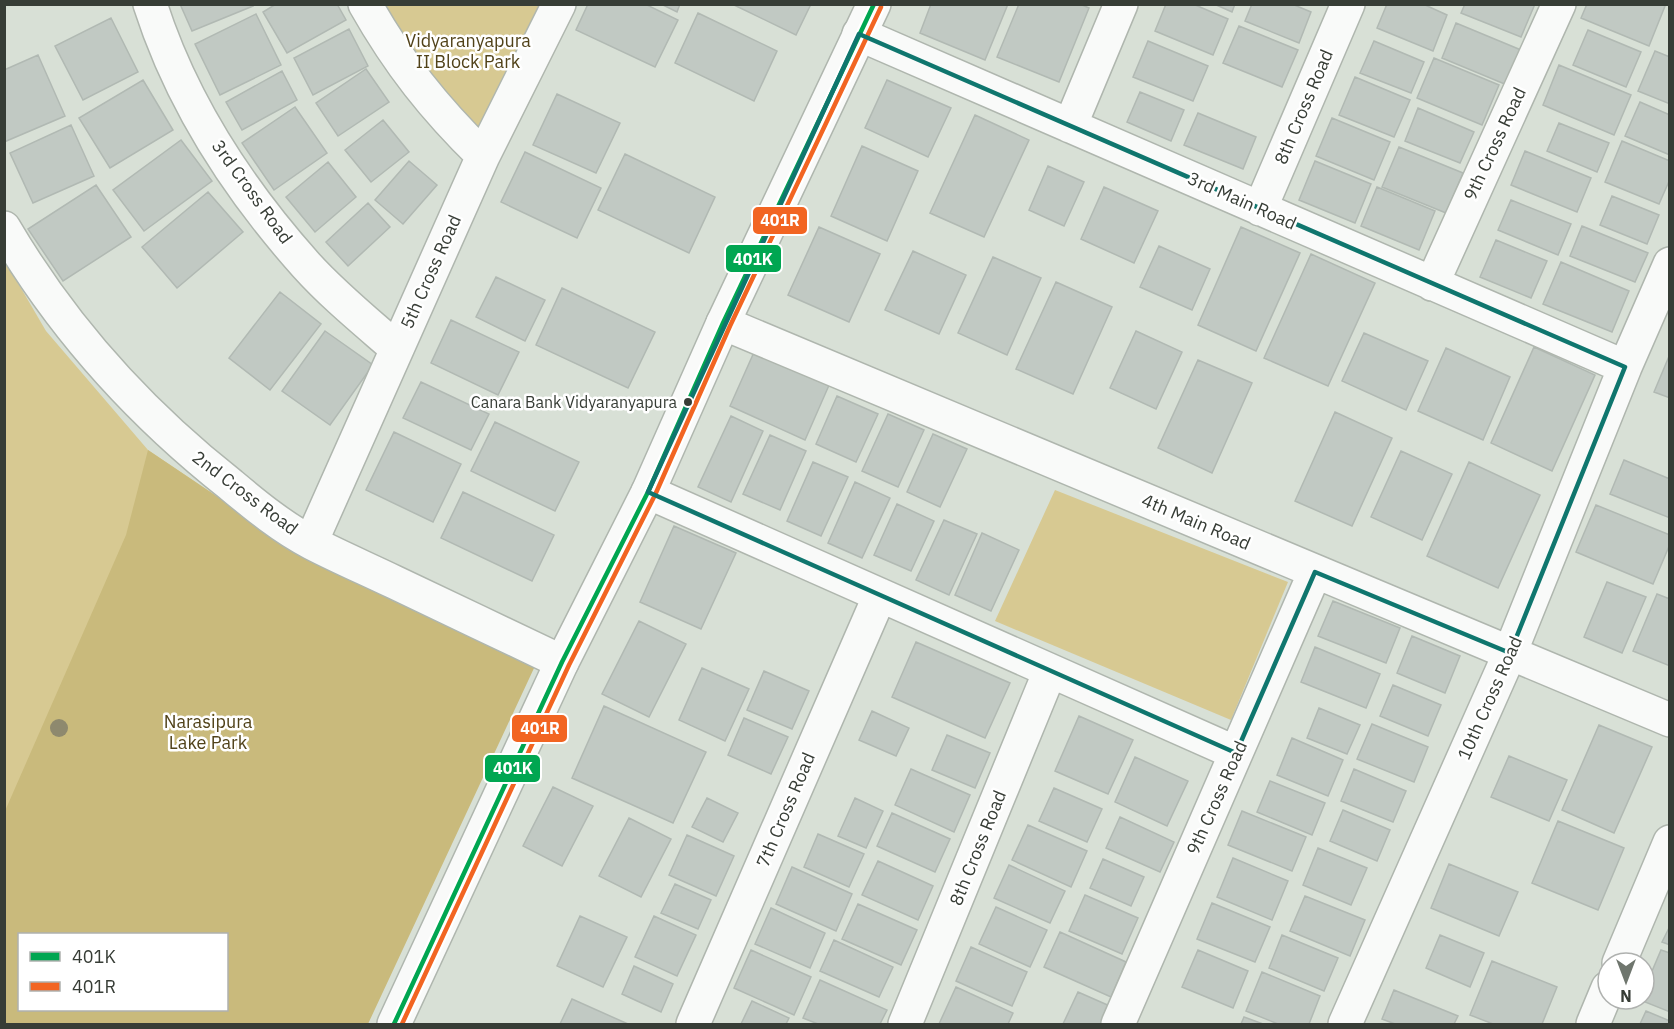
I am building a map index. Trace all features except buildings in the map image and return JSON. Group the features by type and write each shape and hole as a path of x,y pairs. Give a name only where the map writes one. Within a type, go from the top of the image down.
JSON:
{"street":[{"name":"3rd Cross Road","path":"150,4 174,64 201,118 232,171 268,220 307,266 396,348"},
{"path":"365,4 389,46 417,85 448,122 483,156"},
{"name":"5th Cross Road","path":"311,542 483,156 559,4"},
{"path":"394,1024 562,662 648,492 723,323 874,4"},
{"path":"1070,126 1121,4"},
{"name":"8th Cross Road","path":"1260,209 1348,4"},
{"name":"9th Cross Road","path":"1431,284 1559,4"},
{"name":"3rd Main Road","path":"859,34 1625,367"},
{"name":"2nd Cross Road","path":"4,228 60,312 103,365 150,415 200,461 254,504 311,542 562,662"},
{"name":"10th Cross Road","path":"1345,1024 1510,653 1625,367 1670,264"},
{"name":"4th Main Road","path":"723,323 1670,720"},
{"path":"648,492 1236,753"},
{"name":"9th Cross Road","path":"1118,1024 1315,572"},
{"name":"7th Cross Road","path":"693,1024 880,595"},
{"name":"8th Cross Road","path":"905,1024 1050,671"},
{"path":"1623,951 1670,842"}],"highlighted area":[{"path":"859,34 1625,367 1510,653 1315,572 1236,753 648,492"}],"green space":[{"name":"Vidyaranyapura II Block Park","path":"377,5 542,5 482,133 450,103"},
{"name":"Narasipura Lake Park","path":"4,259 46,331 148,450 304,555 368,1024 5,1024"},
{"name":"Narasipura Lake Park","path":"148,450 304,555 535,666 368,1024 5,1024 5,811 126,535"},
{"path":"1055,490 1288,582 1231,720 995,621"}],"transit line":[{"name":"401K","path":"394,1024 562,662 648,492 723,323 874,4"},
{"name":"401R","path":"402,1024 569,665 655,495 730,326 881,7"}],"place":[{"name":"Canara Bank Vidyaranyapura","path":"688,402"}]}
